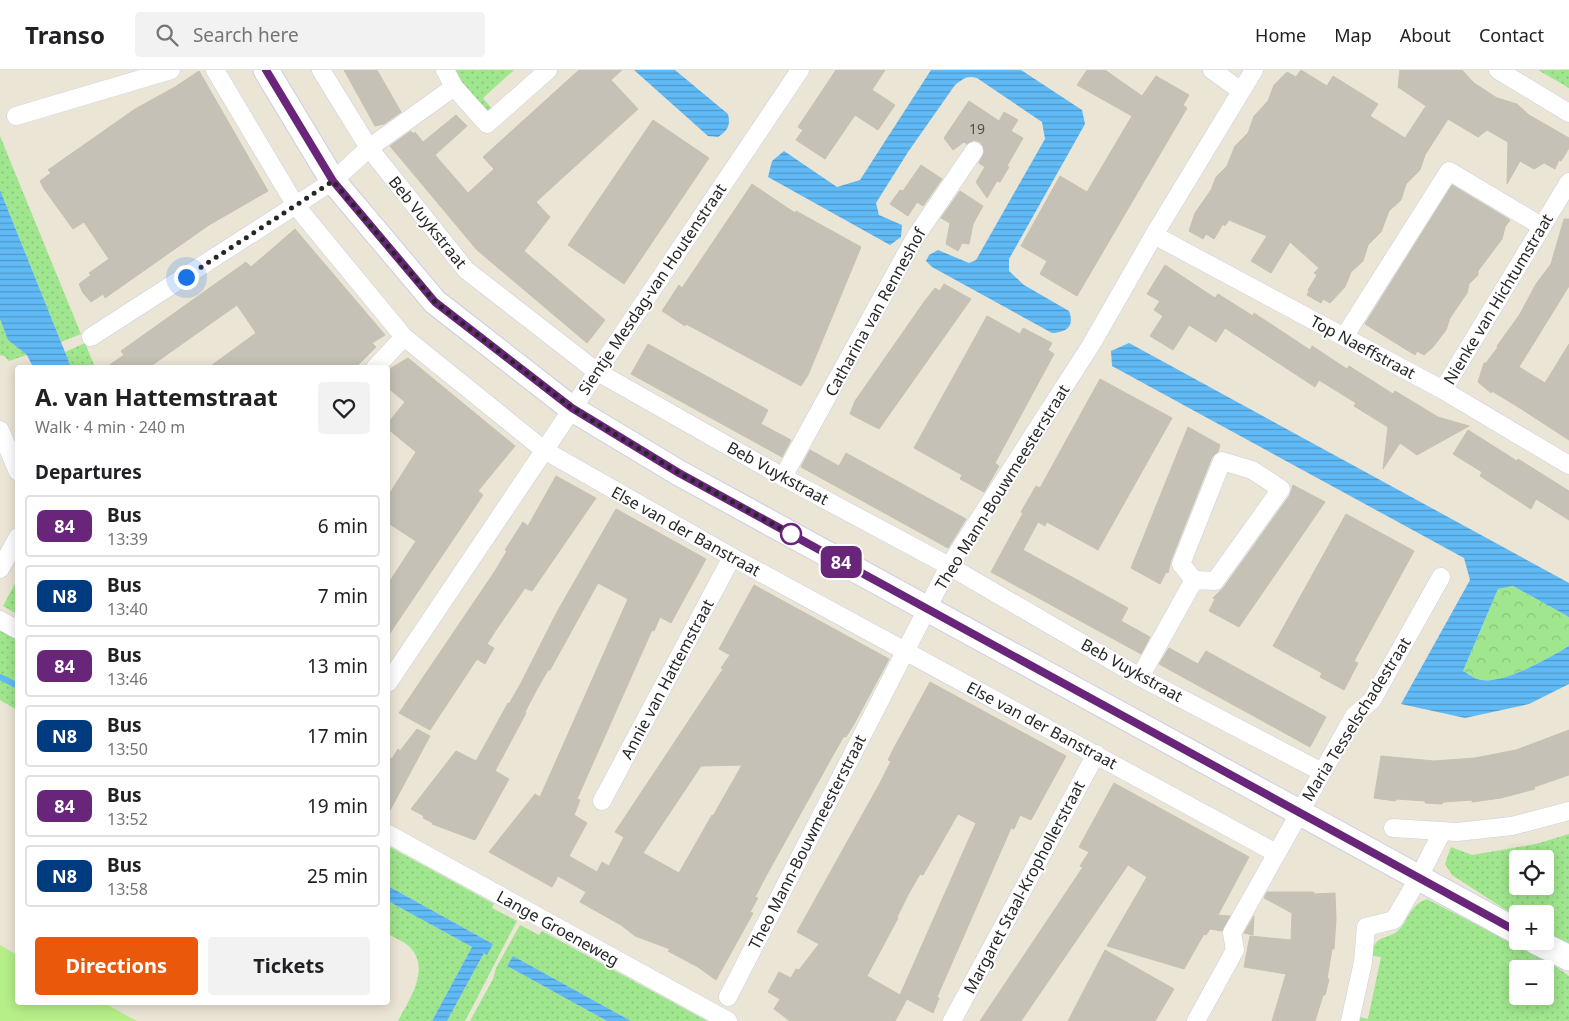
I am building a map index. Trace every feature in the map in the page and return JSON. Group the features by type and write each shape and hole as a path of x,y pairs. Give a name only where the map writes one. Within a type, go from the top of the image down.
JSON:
{"street":[{"path":"16,116 171,70"},
{"name":"Else van der Banstraat","path":"215,70 296,206 404,337 544,450 732,557 1276,853"},
{"path":"266,70 333,181 435,302 572,408 679,473 1509,927"},
{"name":"Beb Vuykstraat","path":"321,70 369,148 466,270 596,371 783,477 949,566 1140,676 1322,772"},
{"path":"445,70 454,87 487,124 548,70"},
{"name":"Sientje Mesdag-van Houtenstraat","path":"390,680 800,70"},
{"path":"1212,70 1241,91"},
{"name":"Theo Mann-Bouwmeesterstraat","path":"728,996 949,566 1091,345 1154,235 1254,70"},
{"path":"1498,70 1569,113"},
{"path":"91,337 333,181 369,148 454,87"},
{"name":"Catharina van Renneshof","path":"783,477 916,236 974,150"},
{"path":"1344,337 1449,171 1541,226"},
{"name":"Nienke van Hichtumstraat","path":"1443,390 1569,182"},
{"name":"Top Naeffstraat","path":"1154,235 1443,390 1569,465"},
{"path":"378,365 404,337"},
{"path":"0,430 15,465"},
{"path":"1222,461 1252,470 1281,490 1215,581 1194,580 1181,564 1222,461"},
{"path":"0,569 15,542"},
{"name":"Annie van Hattemstraat","path":"602,801 732,557"},
{"name":"Maria Tesselschadestraat","path":"1196,1021 1235,950 1232,933 1276,853 1354,716 1372,700 1441,577"},
{"path":"1140,676 1194,580"},
{"path":"0,620 15,628"},
{"name":"Margaret Staal-Krophollerstraat","path":"952,1020 1096,754"},
{"path":"1394,828 1457,832 1512,826 1569,811"},
{"path":"1350,1021 1363,962 1366,927 1394,920 1442,832"},
{"name":"Lange Groeneweg","path":"390,835 728,1021"}],"green space":[{"path":"454,70 514,70 483,98 493,110 489,113 461,84"},
{"path":"1538,70 1569,70 1569,88"},
{"path":"0,136 81,334 61,342 0,190"},
{"path":"0,319 8,340 27,355 9,361 0,355"},
{"path":"85,343 94,365 70,365 65,352"},
{"path":"15,584 15,613 3,606"},
{"path":"1513,586 1569,617 1569,646 1537,664 1511,675 1498,679 1477,679 1463,671 1498,589"},
{"path":"0,627 15,636 15,709 0,700"},
{"path":"1569,834 1569,947 1554,938 1554,905 1509,905 1509,912 1452,875 1445,864 1451,847 1472,855 1536,844"},
{"path":"390,847 494,904 492,908 517,921 465,1021 447,1021 484,953 493,944 390,887"},
{"path":"1427,899 1509,942 1509,950 1525,950 1544,960 1509,960 1509,1005 1554,1005 1554,965 1569,976 1569,1021 1359,1021 1360,1017 1368,1019 1381,957 1373,956 1375,944 1400,929 1416,906"},
{"path":"390,902 472,947 432,1021 398,1021 413,992 419,971 418,961 414,952 405,943 390,935"},
{"path":"520,925 539,935 542,931 707,1021 631,1021 513,956 507,966 607,1021 470,1021"},
{"path":"0,945 15,954 15,1005 108,1005 137,1021 0,1021"}],"water":[{"path":"634,70 675,70 728,114 729,125 724,133 718,137 708,136"},
{"path":"931,70 1021,70 1082,110 1085,124 1009,259 1009,271 1024,285 1069,311 1071,321 1065,330 1052,333 932,267 926,261 929,255 938,250 969,263 976,260 1045,139 1042,122 977,78 968,77 955,85 908,152 876,203 879,215 902,225 901,237 890,245 768,177 772,161 784,151 837,187 860,180"},
{"path":"0,190 70,365 32,365 27,355 8,340 0,319"},
{"path":"1129,343 1569,583 1569,617 1513,586 1498,589 1463,671 1477,679 1498,679 1524,670 1569,646 1569,684 1529,704 1465,718 1401,704 1470,580 1464,558 1112,366 1111,351"},
{"path":"390,887 493,944 487,955 484,953 447,1021 432,1021 472,947 390,902"},
{"path":"513,956 631,1021 607,1021 507,966"}],"building":[{"path":"344,70 377,70 401,112 384,124 375,126"},
{"path":"579,70 622,70 611,80 638,109 536,202 550,217 524,251 605,320 587,343 477,250 390,146 411,131 413,134 415,132 423,142 456,115 467,126 435,155 468,193 494,169 483,157"},
{"path":"836,70 885,70 872,90 895,105 878,130 855,115 825,159 796,140 803,130 798,127"},
{"path":"1087,70 1105,70 1142,96 1156,76 1189,95 1183,105 1187,108 1077,296 1040,274 1047,261 1021,246 1060,176 1087,192 1132,116 1077,85"},
{"path":"1301,70 1327,86 1333,76 1378,104 1370,116 1405,138 1426,106 1398,87 1400,70 1462,70 1474,83 1497,98 1517,104 1529,115 1569,138 1569,148 1561,161 1559,160 1555,169 1544,163 1534,169 1520,161 1507,184 1508,142 1487,130 1478,137 1448,119 1425,155 1420,170 1406,184 1401,200 1389,211 1381,232 1368,245 1363,261 1351,272 1345,287 1330,303 1323,299 1321,303 1307,295 1317,275 1314,273 1319,268 1290,242 1271,273 1251,261 1267,236 1229,220 1225,226 1223,224 1214,239 1206,234 1203,239 1189,231 1195,213 1211,190 1216,177 1227,166 1235,146 1248,133 1254,116 1268,101 1274,85 1287,72 1296,77"},
{"path":"199,71 268,191 209,225 105,298 103,294 91,302 83,293 79,284 91,275 89,273 109,259 84,222 73,229 40,181 51,173 48,170 135,109 175,87"},
{"path":"969,101 999,121 1004,112 1018,120 1011,131 1023,138 1000,182 997,181 987,198 976,182 985,167 979,163 984,152 983,146 980,142 974,140 967,144 964,142 953,150 944,138"},
{"path":"653,120 709,158 624,284 568,245"},
{"path":"921,165 942,179 923,206 917,202 908,216 890,204 900,190 903,191"},
{"path":"752,184 795,213 796,211 861,247 808,375 801,386 686,324 685,326 662,311 679,285 682,288"},
{"path":"1452,185 1510,220 1505,227 1502,239 1478,271 1478,275 1469,284 1467,293 1450,318 1446,330 1424,355 1417,351 1415,355 1365,324"},
{"path":"960,191 983,206 973,224 969,244 962,243 958,251 946,244 950,223 941,218"},
{"path":"1564,219 1569,219 1569,286 1519,367 1545,383 1569,344 1569,440 1492,391 1491,393 1478,382 1484,363 1486,363 1498,347 1520,314 1536,284 1551,264"},
{"path":"295,229 385,335 372,343 376,347 358,365 212,365 256,333 237,305 152,365 109,365 124,355 121,351 246,262 251,267"},
{"path":"1165,265 1215,298 1218,294 1253,316 1254,313 1310,350 1312,346 1347,369 1349,366 1393,394 1395,391 1438,417 1469,426 1417,455 1400,443 1383,469 1388,427 1354,406 1356,403 1319,380 1315,387 1225,328 1216,342 1189,325 1173,350 1150,336 1163,316 1154,310 1160,301 1147,294"},
{"path":"944,284 971,299 879,429 850,414 855,401 924,302 935,288 940,291"},
{"path":"987,316 1020,334 1023,328 1052,343 1048,350 1054,354 995,463 999,466 984,492 960,479 962,475 914,448"},
{"path":"648,344 768,410 761,424 791,440 782,457 631,374"},
{"path":"408,358 515,446 478,491 483,495 390,633 390,581 416,541 390,524 390,493 416,452 390,431 390,421 405,402 390,390 390,369"},
{"path":"1100,379 1172,418 1098,550 1047,522 1045,526 1038,522 1023,550 1128,608 1121,621 1150,637 1141,654 991,572 1023,513 1021,512 1036,486 1040,488"},
{"path":"1188,427 1220,445 1218,452 1212,457 1171,560 1168,573 1166,572 1160,584 1131,568"},
{"path":"1468,430 1569,491 1569,520 1536,499 1531,509 1480,476 1482,472 1453,454"},
{"path":"810,450 839,466 846,453 966,519 948,548 801,467"},
{"path":"556,476 596,498 532,591 525,588 496,630 487,644 494,648 485,664 477,659 430,730 399,713 495,571 507,551 505,550 523,522 528,526"},
{"path":"1293,485 1325,502 1239,627 1209,611 1215,599 1213,598 1224,587 1290,495"},
{"path":"616,509 706,559 671,623 660,617 654,631 652,630 577,799 580,800 574,815 587,823 569,856 597,872 602,862 609,866 624,837 615,832 723,669 721,668 730,655 719,649 754,585 889,659 854,724 846,737 844,736 766,876 755,897 758,898 750,912 753,913 716,980 698,967 668,951 670,949 635,936 621,925 580,902 586,892 558,876 552,887 489,852 535,794 540,797 628,599 598,583 550,670 548,670 536,691 495,771 509,779 475,840 432,824 423,818 424,816 411,809 456,751 476,761 521,683 557,612","holes":["742,765 679,873 643,853 701,766"]},
{"path":"1346,514 1414,551 1354,661 1358,663 1344,690 1320,677 1322,673 1273,646"},
{"path":"1169,648 1198,664 1206,651 1326,717 1310,747 1159,664"},
{"path":"930,682 1066,756 1031,820 1020,815 1014,829 1011,828 937,997 939,998 933,1013 907,999 895,1021 790,1021 774,1009 780,999 768,992 779,972 791,978 796,969 799,970 819,944 797,932 880,783 891,761 888,760","holes":["958,814 976,823 900,995 867,976 908,895 920,874 923,875"]},
{"path":"417,729 430,736 390,810 390,758 392,759 398,749 400,751"},
{"path":"1569,730 1569,775 1534,787 1535,789 1501,798 1472,802 1472,800 1443,802 1442,804 1374,798 1381,756 1434,761 1475,758 1516,750"},
{"path":"1114,783 1249,857 1218,915 1230,916 1222,931 1210,929 1206,935 1204,934 1184,969 1107,946 1147,877 1128,865 1021,1021 980,1021 1083,867 1080,866 1089,852 1079,847"},
{"path":"1267,892 1335,893 1334,949 1332,949 1327,979 1329,979 1325,995 1323,995 1315,1021 1272,1021 1286,974 1244,967 1250,936 1291,940 1292,913 1264,898"},
{"path":"1254,916 1253,935 1244,933"},
{"path":"1105,950 1174,989 1155,1021 1068,1021"}],"waterway":[{"path":"0,677 15,684"}],"bus line":[{"name":"84","path":"266,70 333,181 435,302 572,408 679,473 1509,927"}],"route":[{"path":"186,277 333,181 435,302 572,408 679,473 791,534"}]}
